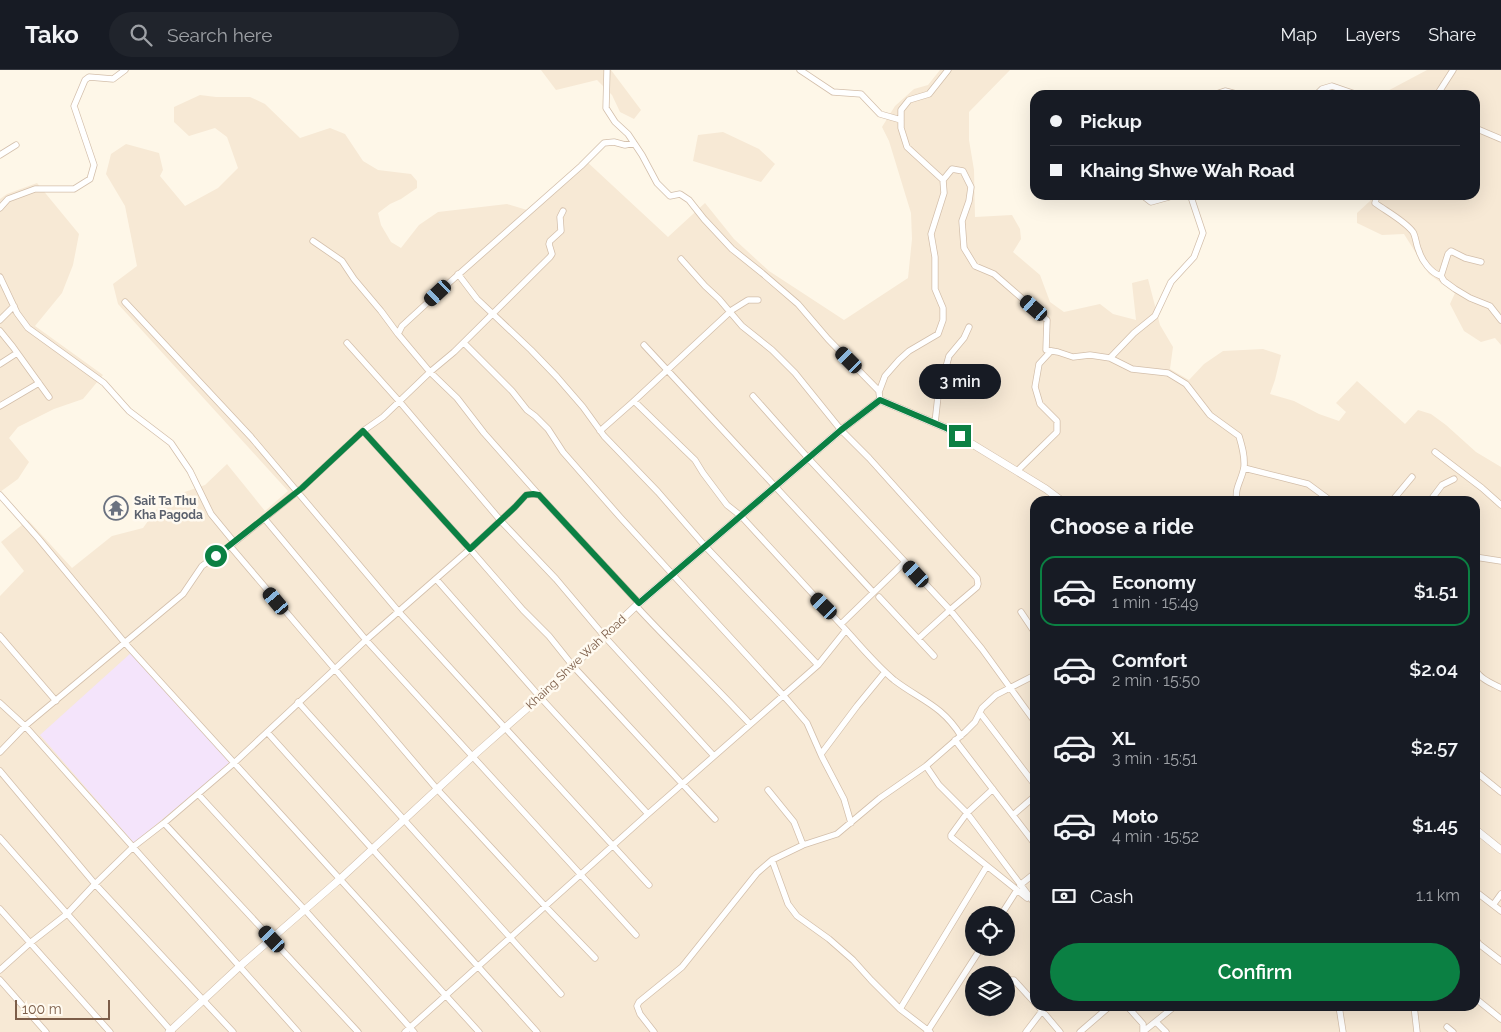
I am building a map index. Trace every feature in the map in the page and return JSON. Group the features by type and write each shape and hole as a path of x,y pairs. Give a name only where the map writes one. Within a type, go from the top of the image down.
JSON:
{"street":[{"path":"0,208 8,199 35,189 74,188 90,179 94,165 74,106 85,80 89,77 113,79 125,70"},
{"path":"607,70 606,108 614,122 628,134 657,183 670,196 680,194 689,200 704,220 732,249 798,304 880,391"},
{"path":"800,70 833,92 861,94 880,114 901,120"},
{"path":"944,178 907,147 901,128 901,110 909,100 929,94 948,70"},
{"path":"1440,90 1451,72"},
{"path":"1321,90 1332,86 1344,90"},
{"path":"1480,130 1501,139"},
{"path":"398,334 402,326 458,274 604,144 614,142 634,143"},
{"path":"0,155 16,145"},
{"path":"1055,496 946,428 880,400 880,391 885,376 909,351 938,334 943,320 943,308 935,289 935,257 931,234 944,193 944,178 952,169 963,171 971,187 969,201 962,221 964,248 976,266 994,274 1047,320 1046,350 1073,357 1090,355 1110,358 1132,369 1168,373 1186,384 1210,415 1239,436 1243,451 1244,468 1236,496"},
{"path":"1110,358 1134,333 1155,316 1171,282 1194,257 1203,233 1192,200"},
{"path":"1376,200 1375,203 1414,233 1419,252 1429,268 1455,289 1470,298 1490,306 1501,320"},
{"path":"0,752 25,726 183,594 202,566 297,491 464,343 550,257 552,254 549,244 561,231 560,217 563,211"},
{"path":"313,241 342,261 354,279 430,372 457,398 484,433 666,638 715,686 750,724"},
{"path":"1441,276 1448,254 1451,251 1481,262"},
{"path":"681,259 742,326 772,350 841,430 869,458 977,578 977,587 918,639"},
{"path":"458,274 477,299 532,350 557,377 583,407 600,431 637,472 658,492 704,546 818,666"},
{"path":"0,277 17,313 28,328 104,383 129,411 172,443 190,471 211,514 232,544 334,669 437,789 595,958"},
{"path":"600,431 730,312 748,300 758,300"},
{"path":"125,302 251,437 399,612 649,885"},
{"path":"0,320 14,306"},
{"path":"935,423 938,396 949,356 964,338 969,327"},
{"path":"0,332 49,397"},
{"path":"464,343 512,391 527,410 548,429 563,452 620,517 807,723 844,799 851,823"},
{"path":"347,344 399,401 501,520 714,756"},
{"path":"644,345 874,592"},
{"path":"1017,471 1057,432 1057,421 1040,404 1035,387 1039,364 1051,351"},
{"path":"0,364 17,353"},
{"path":"0,406 39,383"},
{"path":"753,396 808,458 950,610 982,649 1030,715"},
{"name":"Khaing Shwe Wah Road","path":"170,1031 202,1000 405,820 704,546 841,430 880,400"},
{"path":"634,401 695,460 727,505 741,516 885,672 944,714 954,724 961,736"},
{"path":"363,431 523,610 549,636 573,666 715,819"},
{"path":"1435,452 1501,505"},
{"path":"1244,468 1308,484 1324,496"},
{"path":"1396,496 1412,478"},
{"path":"1434,496 1442,485 1454,479"},
{"path":"0,495 126,643 479,1032"},
{"path":"0,970 67,914 133,847 234,763 334,669 470,549 526,495 539,495"},
{"path":"264,518 366,640 636,935"},
{"path":"1480,558 1501,560"},
{"path":"841,624 905,562"},
{"path":"436,579 540,697 648,814"},
{"path":"879,597 934,656"},
{"path":"1021,612 1030,625"},
{"path":"198,794 305,910 410,1031 447,995 648,814 818,666 846,630"},
{"path":"0,636 56,701"},
{"path":"821,754 885,672"},
{"path":"1480,676 1501,688"},
{"path":"654,1032 640,1014 637,1006 639,1002 682,966 757,872 772,860 837,834 880,798 926,766 961,736 975,722 982,708 996,695 1030,677"},
{"path":"0,702 25,726 298,1032"},
{"path":"298,702 561,994"},
{"path":"980,713 1030,778"},
{"path":"267,732 537,1032"},
{"path":"955,740 1030,837"},
{"path":"926,766 939,784 967,813 1019,888 1030,899"},
{"path":"0,771 95,884 233,1032"},
{"path":"1480,775 1501,792"},
{"path":"993,789 967,813 951,837 987,866 1019,888"},
{"path":"768,790 794,822 803,846"},
{"path":"1013,815 1030,800"},
{"path":"164,823 358,1032"},
{"path":"1480,833 1501,850"},
{"path":"0,838 170,1031"},
{"path":"772,860 788,904 797,916 854,960 900,1009 928,1032 976,956"},
{"path":"900,1009 987,866"},
{"path":"1008,906 1019,888 1030,878"},
{"path":"1493,905 1501,894"},
{"path":"1480,895 1501,911"},
{"path":"0,909 110,1032"},
{"path":"1480,945 1501,961"},
{"path":"0,980 46,1032"},
{"path":"1015,981 1030,998"},
{"path":"1480,1002 1501,1019"},
{"path":"1026,1032 1039,1011"},
{"path":"1042,1011 1060,1032"},
{"path":"1080,1032 1104,1011"},
{"path":"1131,1011 1143,1024 1144,1032"},
{"path":"1144,1032 1169,1011"},
{"path":"1341,1011 1343,1032"},
{"path":"1415,1011 1417,1032"},
{"path":"1156,1022 1166,1032"},
{"path":"1447,1027 1453,1032"}],"shaded area":[{"path":"541,70 611,70 641,110 634,119 620,112 612,95 597,80 556,90"},
{"path":"940,70 1010,70 969,112 969,140 974,170 975,217 1012,215 1020,229 1021,239 1013,252 1040,275 1050,302 1064,312 1100,304 1113,314 1136,320 1132,283 1148,279 1160,325 1173,347 1170,369 1189,380 1204,364 1223,351 1263,349 1281,355 1270,394 1294,401 1319,414 1339,421 1346,412 1336,403 1357,381 1405,424 1418,410 1431,414 1476,452 1501,467 1501,1032 0,1032 0,596 24,571 1,542 28,520 72,568 112,536 143,528 156,510 173,496 205,485 227,464 265,511 288,491 118,304 113,284 137,266 125,206 106,174 111,154 126,144 159,153 163,170 160,176 185,206 218,188 238,168 227,137 215,128 189,136 174,122 174,107 200,95 250,97 265,104 300,138 330,128 345,134 363,161 378,170 411,174 417,181 417,188 378,213 381,225 391,242 401,248 419,225 438,212 507,204 527,210 584,159 668,237 705,203 734,239 769,271 844,320 908,278 912,239 911,213 889,141 882,127 895,106 914,89 928,85"},
{"path":"1427,70 1501,70 1501,345 1495,338 1481,342 1464,331 1450,304 1455,293 1429,274 1404,234 1382,235 1357,223 1357,213 1370,200 1480,200 1480,90 1389,90"},
{"path":"723,132 759,149 775,164 761,182 693,161 698,135"},
{"path":"37,183 79,234 73,265 62,293 35,326 103,375 83,399 54,409 18,427 9,438 29,462 18,479 0,492 0,199 7,194"},
{"path":"132,652 230,763 134,843 40,735"}],"place":[{"name":"Sait Ta Thu Kha Pagoda","path":"116,508"}],"route":[{"path":"216,556 302,488 363,431 470,549 526,495 539,495 639,603 841,430 880,400 946,428 960,436"}]}
